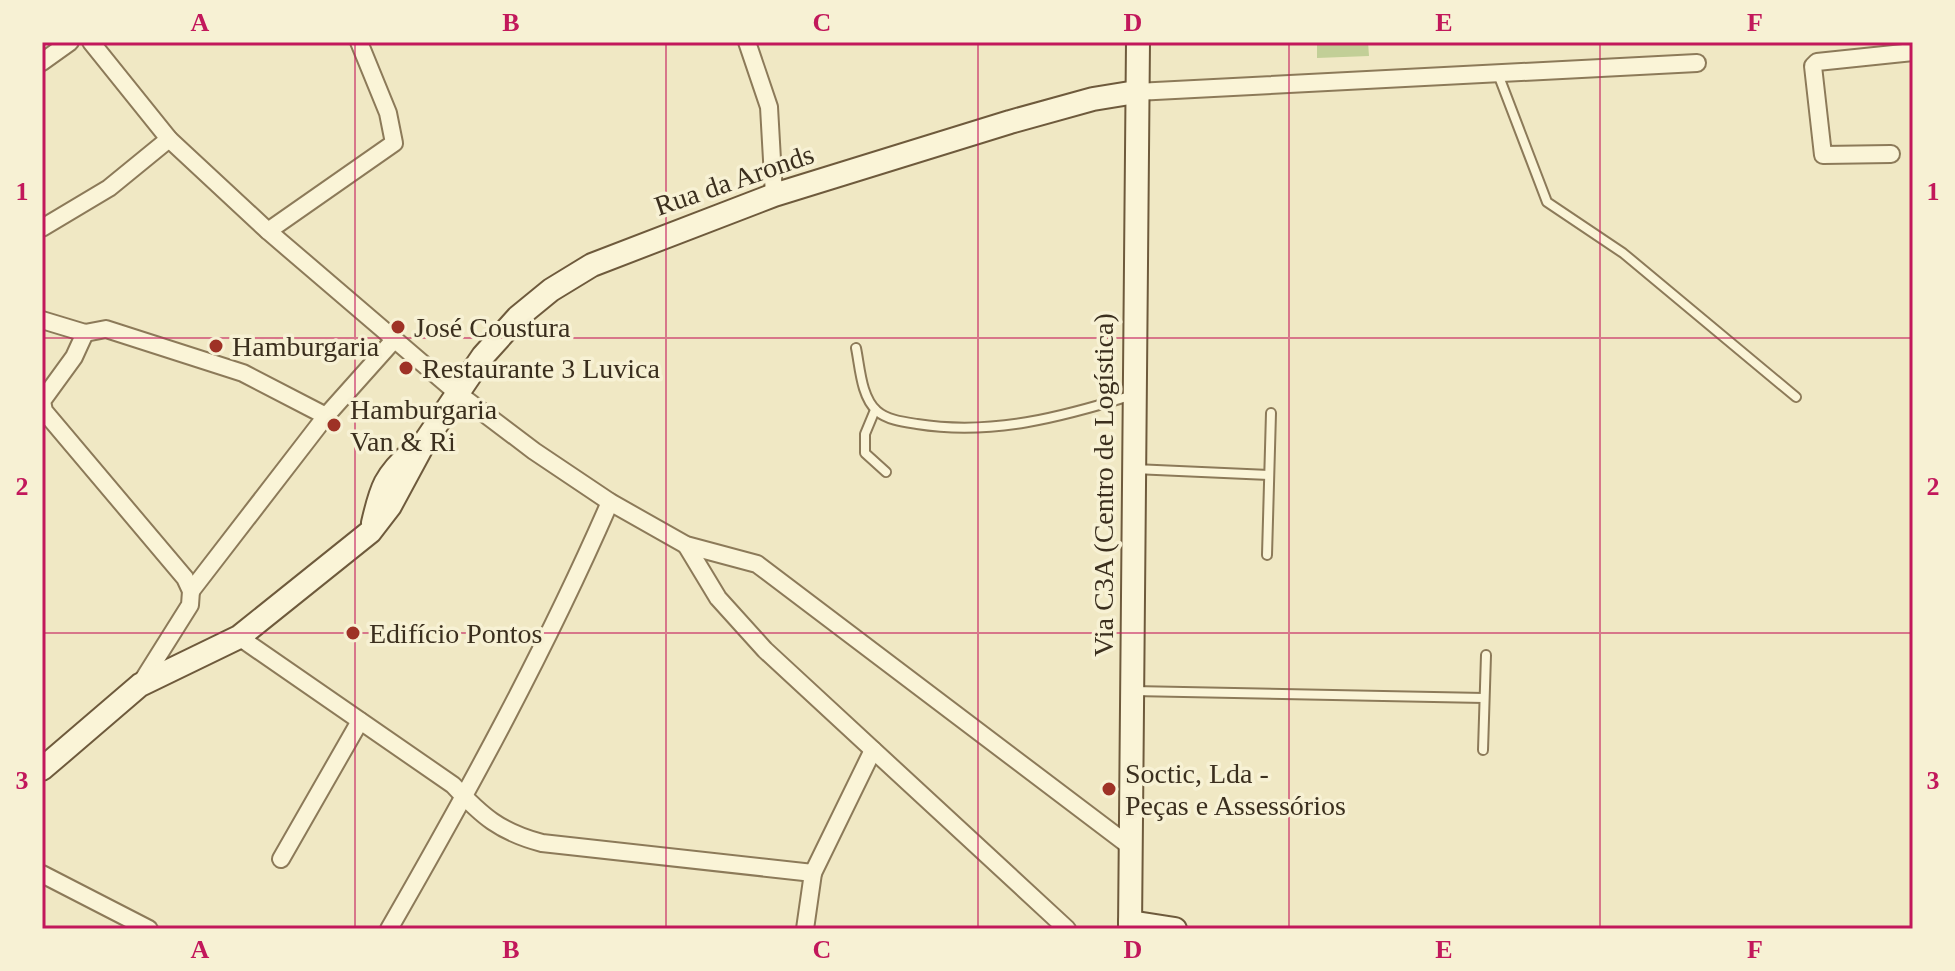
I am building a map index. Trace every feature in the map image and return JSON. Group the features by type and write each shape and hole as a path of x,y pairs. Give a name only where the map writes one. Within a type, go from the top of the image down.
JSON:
{"street":[{"path":"42,62 70,42"},
{"path":"91,42 169,139 268,231 456,392 534,451 610,502 686,545 757,564 1131,847"},
{"path":"268,231 394,143 388,113 359,42"},
{"path":"747,42 769,107 774,195"},
{"name":"Via C3A (Centro de Logística)","path":"1130,926 1138,42"},
{"path":"1891,154 1823,155 1814,65 1913,52"},
{"path":"1136,92 1697,63"},
{"name":"Rua da Aronds","path":"239,637 370,532 389,473 424,443 456,392 518,317 551,290 592,265 774,195 1010,122 1093,99 1136,92"},
{"path":"42,228 109,188 169,139"},
{"path":"42,320 85,333 106,329 243,373 326,416"},
{"path":"85,333 74,357 42,401 44,411 185,578 191,591 190,605 140,685"},
{"path":"191,591 326,416 393,341"},
{"path":"389,929 465,797 564,607 610,502"},
{"path":"686,545 718,598 743,627 1067,929"},
{"path":"42,769 140,685 239,637 453,785 478,814 505,831 542,843 813,873"},
{"path":"281,859 360,721"},
{"path":"805,929 813,873 873,750"},
{"path":"42,874 149,929"},
{"path":"1130,926 1174,929"}],"lane":[{"path":"1498,74 1547,202 1623,253 1796,397"},
{"path":"856,348 865,391 875,410 900,421 945,429 988,429 1062,417 1134,394"},
{"path":"875,410 865,434 865,453 886,472"},
{"path":"1267,555 1271,413"},
{"path":"1133,469 1269,475"},
{"path":"1483,750 1486,655"},
{"path":"1132,691 1484,698"}],"green space":[{"path":"1317,42 1368,42 1369,56 1317,58"}],"place":[{"name":"José Coustura","path":"398,327"},
{"name":"Hamburgaria","path":"216,346"},
{"name":"Restaurante 3 Luvica","path":"406,368"},
{"name":"Hamburgaria Van & Ri","path":"334,425"},
{"name":"Edifício Pontos","path":"353,633"},
{"name":"Soctic, Lda - Peças e Assessórios","path":"1109,789"}]}
